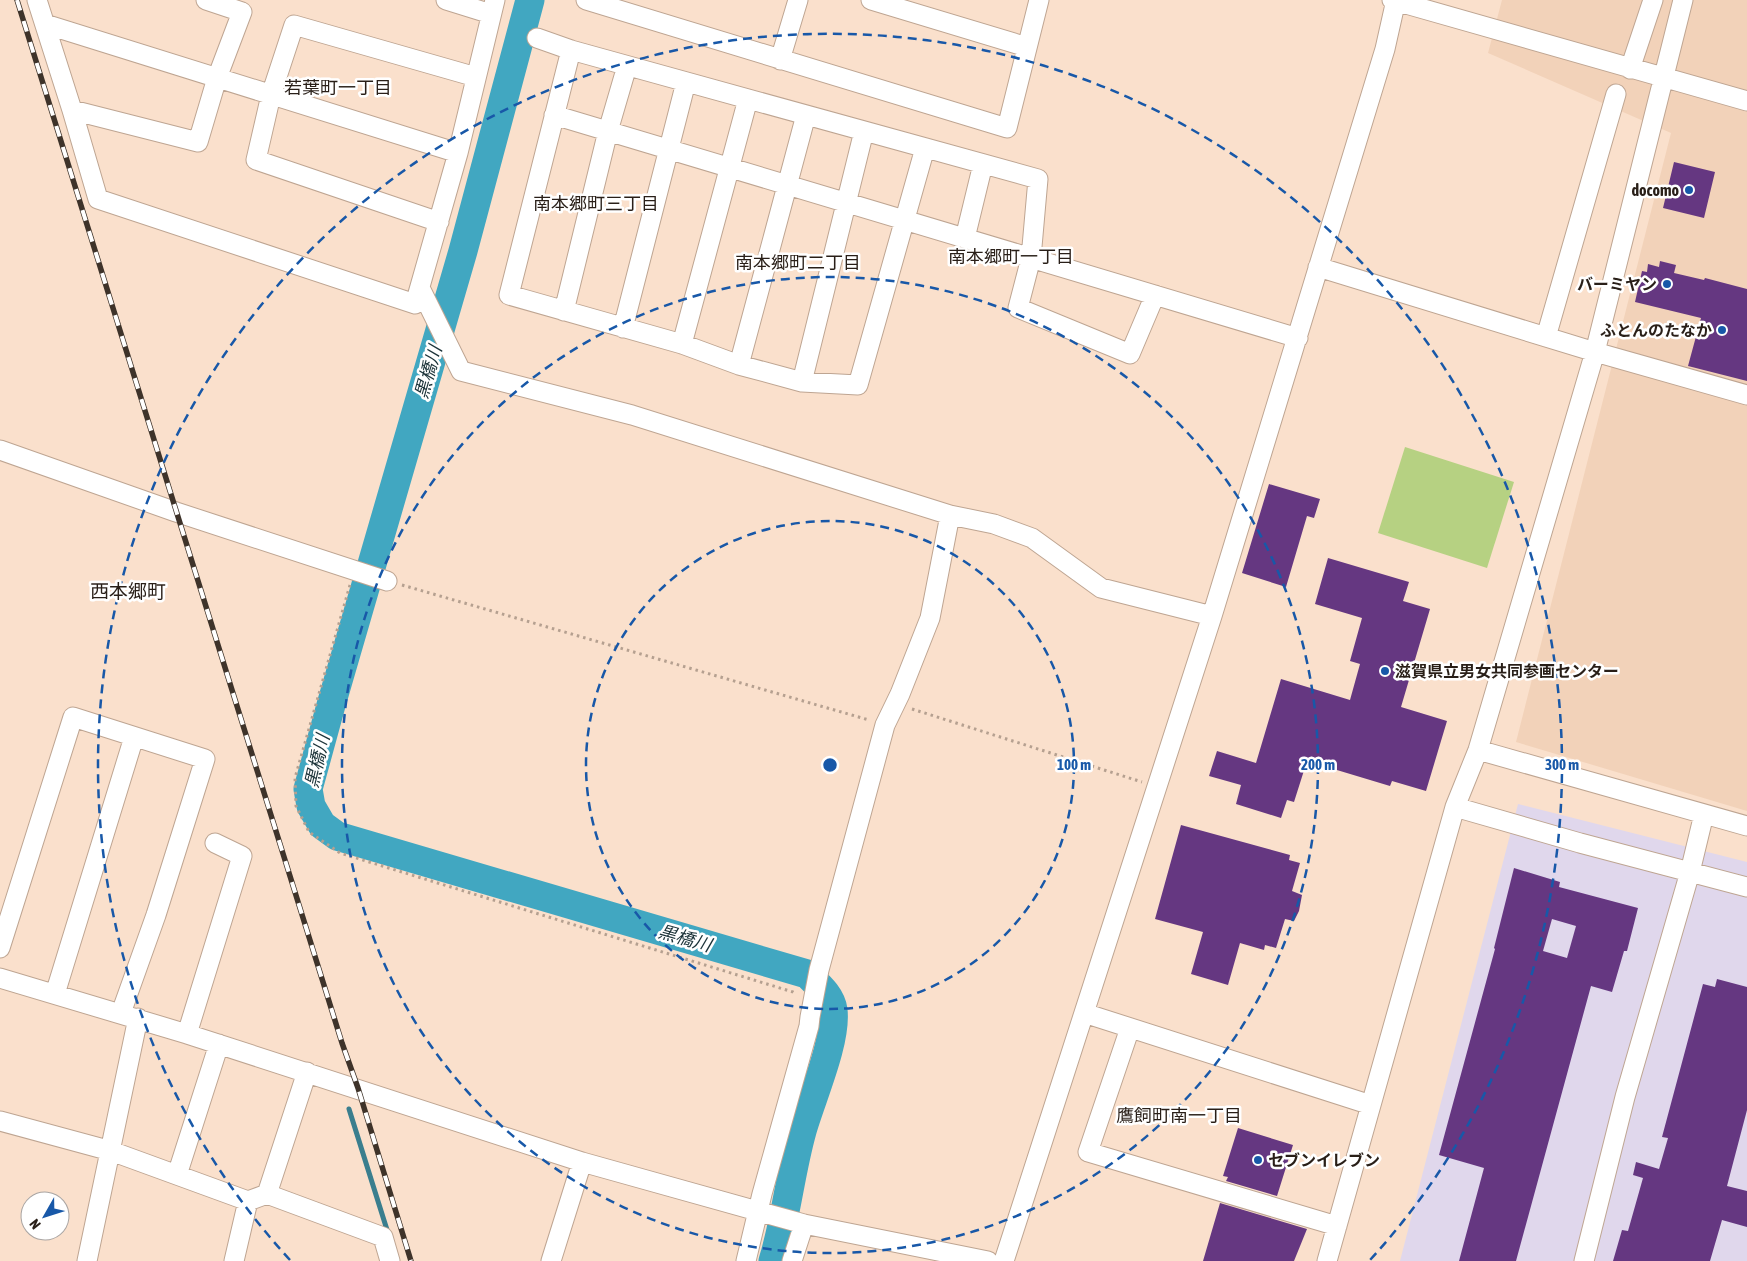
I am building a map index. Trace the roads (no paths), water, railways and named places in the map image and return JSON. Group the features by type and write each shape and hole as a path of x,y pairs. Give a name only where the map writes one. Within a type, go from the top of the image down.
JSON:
{"street":[{"path":"38,0 98,199 416,304 458,153 493,7 446,0"},
{"path":"72,110 198,142 217,78 242,12 206,0"},
{"path":"586,0 1007,128 1039,0"},
{"path":"780,60 798,0"},
{"path":"871,0 1027,47"},
{"path":"1004,1261 1212,616 1298,338 1385,49 1394,0 1747,101"},
{"path":"1630,69 1653,0"},
{"path":"1327,1261 1455,807 1478,750 1595,352 1683,0"},
{"path":"44,24 458,153"},
{"path":"439,222 256,160 271,95 294,25 476,77"},
{"path":"537,38 627,66 1038,179 1031,258 1018,308 1130,354 1155,295"},
{"path":"571,50 509,296 682,344 739,364 802,382 858,385 924,148"},
{"path":"564,311 608,131 627,66"},
{"path":"623,328 686,82"},
{"path":"1546,337 1616,94"},
{"path":"682,344 731,168 748,99"},
{"path":"554,115 1298,338"},
{"path":"739,364 806,115"},
{"path":"802,382 864,131"},
{"path":"965,238 982,164"},
{"path":"1318,267 1595,352 1747,395"},
{"path":"420,288 461,371 632,415 950,515 994,524 1032,538 1101,588 1212,616"},
{"path":"0,450 176,512 357,572 387,580"},
{"path":"746,1261 762,1194 809,1026 819,970 885,725 930,618 950,515"},
{"path":"0,948 73,717 205,759 156,915 130,1016 111,1151 87,1261"},
{"path":"55,994 134,737"},
{"path":"1478,750 1747,826"},
{"path":"1455,807 1580,843 1747,887"},
{"path":"1584,1261 1625,1096 1690,872 1704,814"},
{"path":"187,1034 242,856 215,843"},
{"path":"0,978 220,1044 582,1162 804,1224 988,1261"},
{"path":"1084,1013 1371,1105"},
{"path":"1130,1028 1088,1152 1337,1226"},
{"path":"177,1176 220,1044"},
{"path":"267,1194 307,1072"},
{"path":"0,1121 111,1151 248,1201 267,1194 383,1237 390,1261"},
{"path":"551,1261 582,1162"},
{"path":"234,1261 248,1201"},
{"path":"792,1261 804,1224"}],"waterway":[{"name":"黒橋川","path":"530,0 463,251 308,789 311,806 322,825 337,836 807,974 827,995 832,1005 833,1023 827,1053 802,1131 773,1261"},
{"path":"349,1109 388,1233"}],"railway":[{"path":"17,0 411,1261"}],"place":[{"name":"docomo","path":"1689,190"},
{"name":"バーミヤン","path":"1667,284"},
{"name":"ふとんのたなか","path":"1722,330"},
{"name":"滋賀県立男女共同参画センター","path":"1385,671"},
{"name":"セブンイレブン","path":"1258,1160"}],"district":[{"name":"若葉町一丁目","path":"338,87"},
{"name":"南本郷町三丁目","path":"596,203"},
{"name":"南本郷町一丁目","path":"1011,256"},
{"name":"南本郷町二丁目","path":"798,262"},
{"name":"西本郷町","path":"128,591"},
{"name":"鷹飼町南一丁目","path":"1179,1115"}]}
